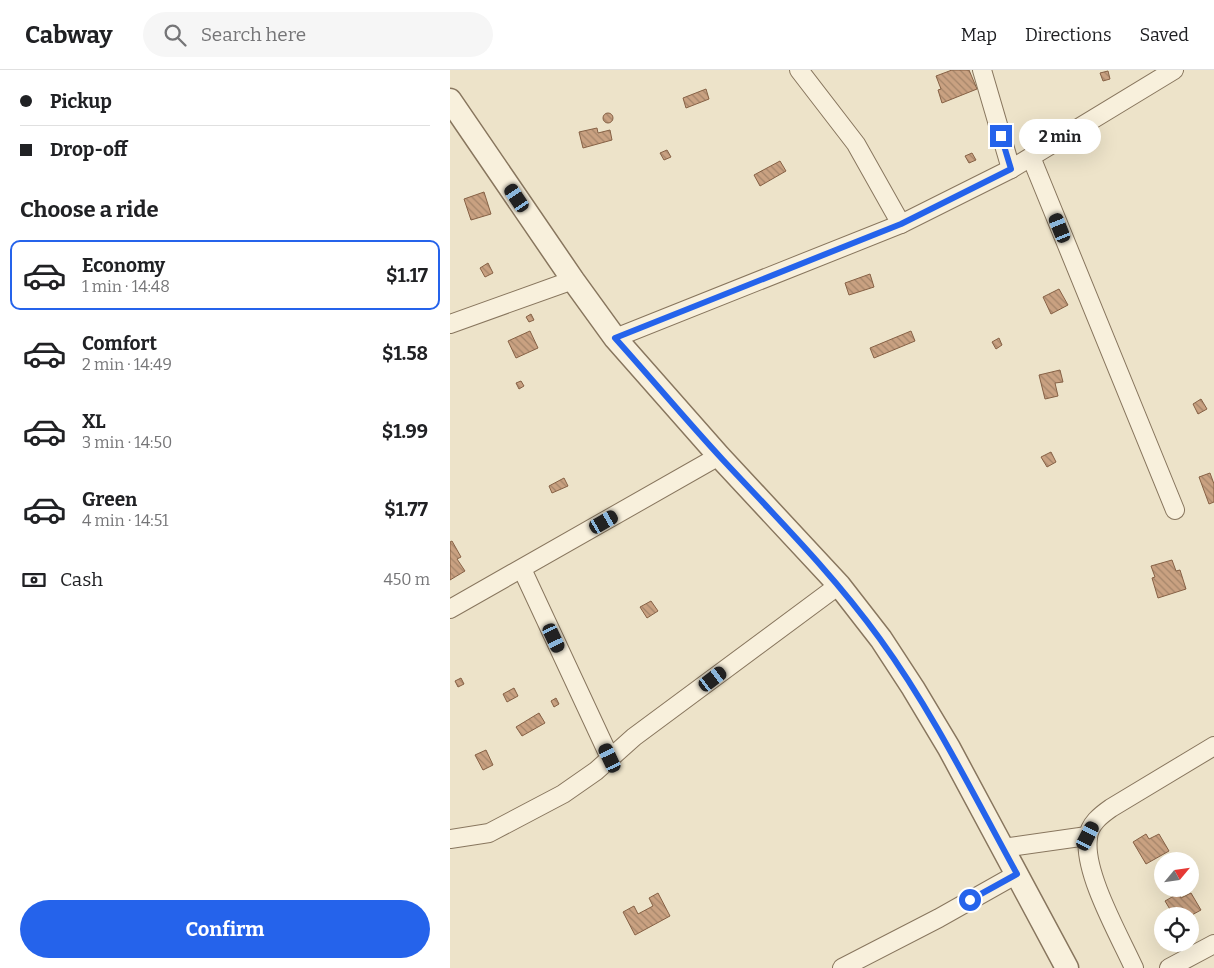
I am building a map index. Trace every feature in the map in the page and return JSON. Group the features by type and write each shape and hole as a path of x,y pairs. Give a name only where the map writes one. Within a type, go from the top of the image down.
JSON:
{"street":[{"path":"799,70 856,144 901,224"},
{"path":"982,70 1011,169"},
{"path":"615,338 901,224 1031,158 1174,70"},
{"path":"450,100 615,338 719,456 839,585 880,639 913,688 949,748 1068,968"},
{"path":"1031,158 1175,510"},
{"path":"450,324 573,280"},
{"path":"450,609 719,456"},
{"path":"522,569 610,758"},
{"path":"450,839 489,833 563,794 596,771 634,737 839,585"},
{"path":"1134,968 1094,881 1088,858 1088,836 1096,819 1110,808 1214,746"},
{"path":"1003,848 1088,836"},
{"path":"842,968 939,918 1017,874"},
{"path":"1169,968 1214,944"}],"building":[{"path":"952,70 969,70 977,89 942,103 938,90 941,89 936,76"},
{"path":"1108,71 1110,79 1103,81 1100,73"},
{"path":"706,89 709,99 686,108 683,98"},
{"path":"606,113 610,113 613,118 612,122 606,123 603,120 603,116"},
{"path":"597,128 598,133 610,130 612,140 583,148 579,132"},
{"path":"667,150 671,157 664,160 660,153"},
{"path":"972,153 976,160 969,163 965,156"},
{"path":"780,161 786,171 760,186 754,175"},
{"path":"484,192 491,214 471,220 464,199"},
{"path":"488,263 493,273 485,277 480,268"},
{"path":"870,274 874,287 849,295 845,283"},
{"path":"1059,289 1068,305 1051,314 1043,297"},
{"path":"531,314 534,320 529,322 526,317"},
{"path":"530,331 538,348 516,358 508,341"},
{"path":"911,331 915,341 874,358 870,348"},
{"path":"999,338 1002,345 996,349 992,342"},
{"path":"1060,370 1063,382 1055,383 1058,396 1045,399 1039,375"},
{"path":"521,381 524,386 519,389 516,383"},
{"path":"1201,399 1207,409 1198,414 1193,404"},
{"path":"1051,452 1056,462 1047,467 1041,457"},
{"path":"1210,473 1214,484 1214,502 1209,504 1199,477"},
{"path":"564,478 568,486 552,493 549,486"},
{"path":"452,541 461,557 457,559 465,571 450,580 450,542"},
{"path":"1172,560 1176,571 1180,570 1186,589 1158,598 1152,578 1155,577 1151,566"},
{"path":"651,601 658,611 647,618 640,607"},
{"path":"461,678 464,684 458,687 455,681"},
{"path":"514,688 518,696 507,702 503,694"},
{"path":"556,698 559,704 554,707 551,701"},
{"path":"539,713 545,723 522,736 516,727"},
{"path":"486,750 493,765 483,770 475,755"},
{"path":"1146,834 1149,839 1159,834 1169,851 1154,852 1154,859 1146,864 1133,842"},
{"path":"658,893 670,916 635,935 623,912 634,906 638,914 653,906 649,898"},
{"path":"1170,898 1194,898 1201,910 1199,911 1199,907 1169,907 1165,901"}],"route":[{"path":"970,900 1017,874 949,748 913,688 880,639 839,585 719,456 615,338 901,224 1011,169 1001,136"}]}
